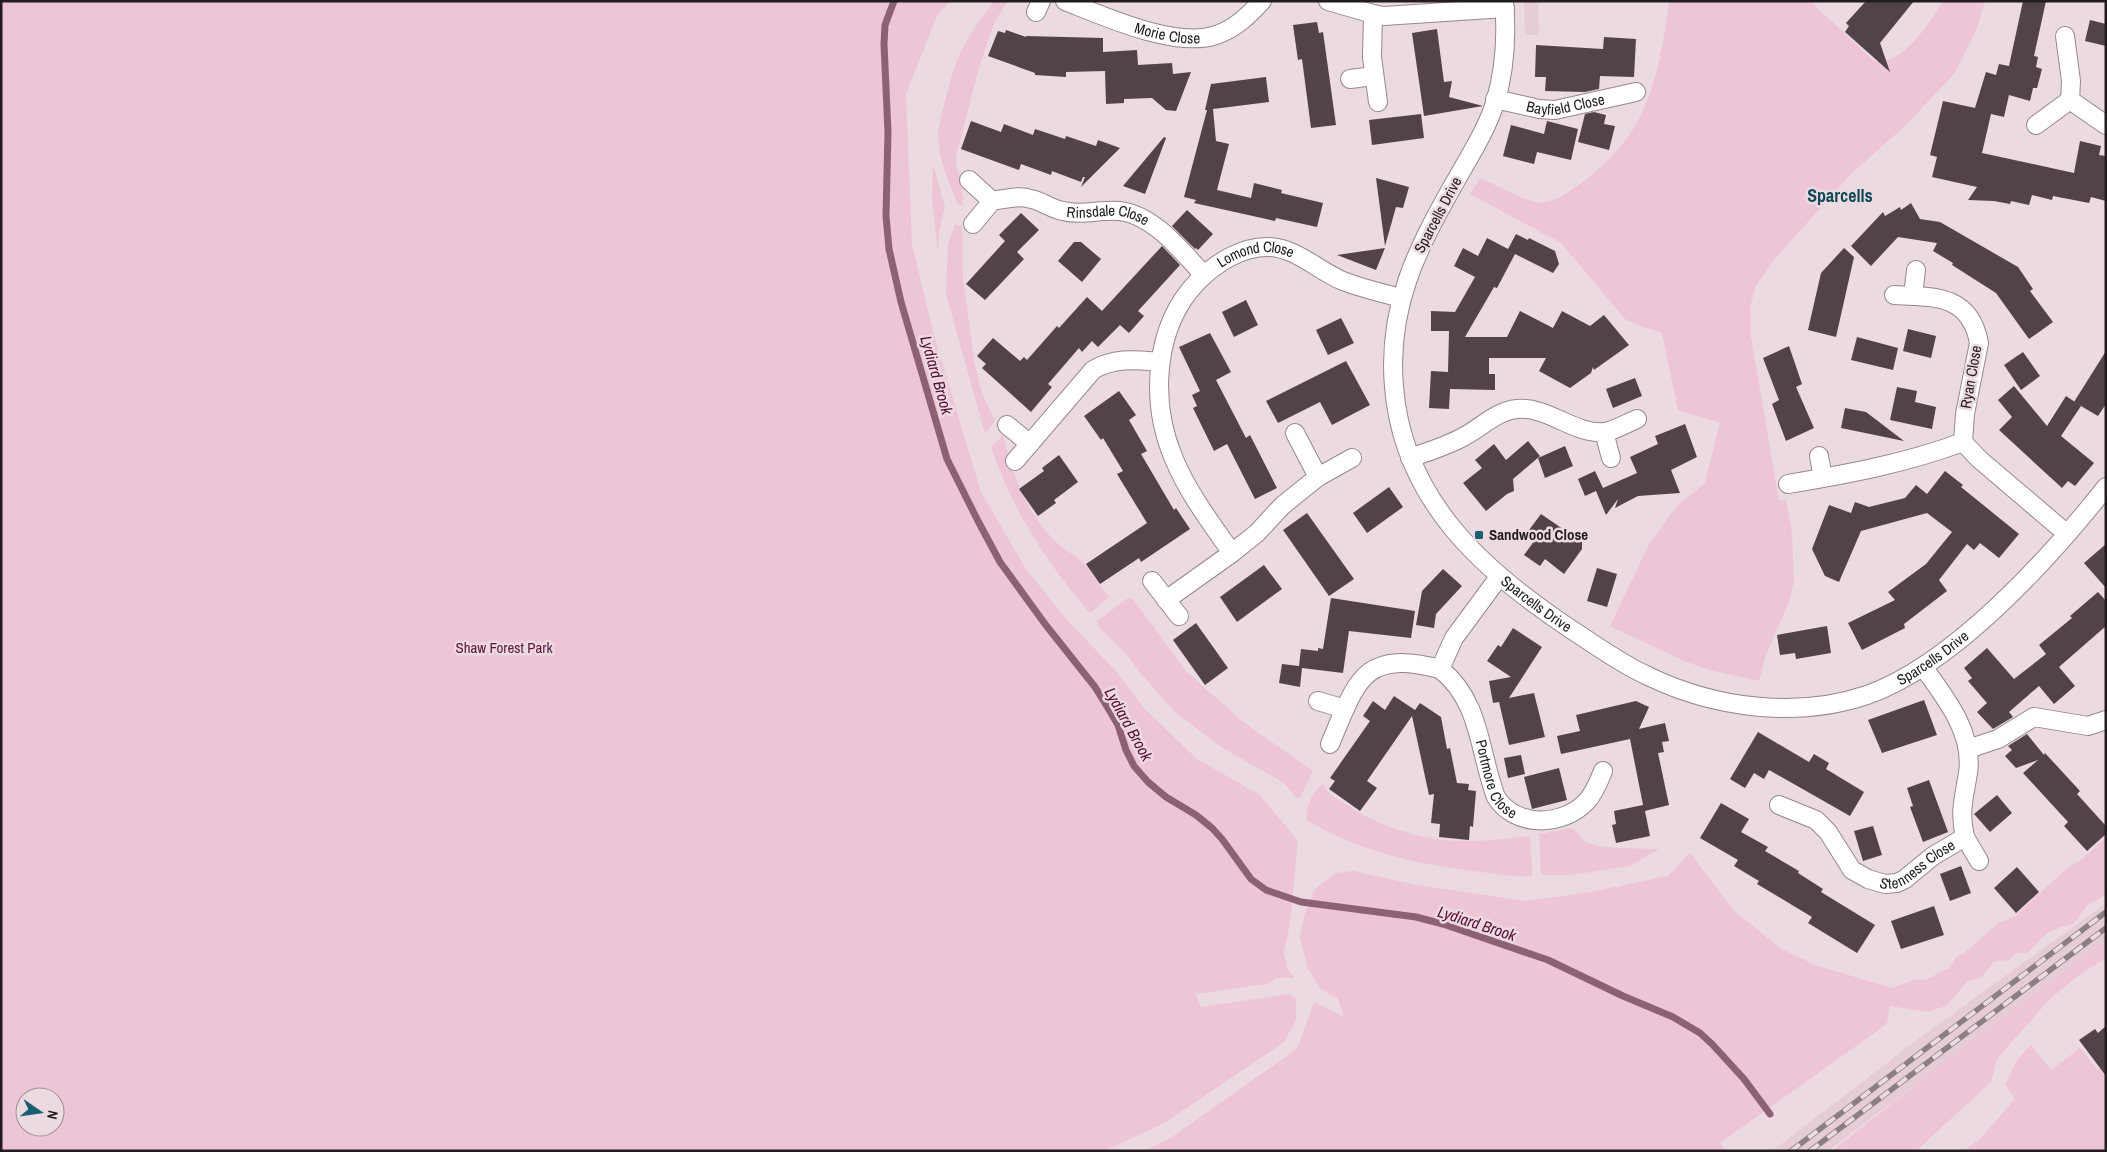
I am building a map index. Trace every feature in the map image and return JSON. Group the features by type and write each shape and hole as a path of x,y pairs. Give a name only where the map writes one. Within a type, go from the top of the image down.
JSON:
{"street":[{"name":"Morie Close","path":"1065,1 1144,30 1192,38 1215,36 1225,31 1240,22 1262,1"},
{"path":"1328,1 1373,14 1396,15 1505,5"},
{"name":"Sparcells Drive","path":"1505,5 1505,46 1495,99 1475,147 1422,242 1411,267 1401,298 1394,339 1393,382 1398,419 1418,478 1437,509 1466,545 1499,577 1546,613 1643,674 1668,685 1728,702 1778,708 1826,706 1867,695 1892,685 1923,667 1994,610 2106,487"},
{"path":"1373,14 1374,76 1378,102"},
{"path":"2065,36 2071,81 2070,100"},
{"path":"1350,79 1374,76"},
{"name":"Bayfield Close","path":"1495,99 1539,110 1555,110 1568,109 1636,92"},
{"path":"2070,100 2106,125"},
{"path":"2036,125 2070,100"},
{"path":"969,180 992,201 973,224"},
{"name":"Rinsdale Close","path":"992,201 1017,197 1029,198 1063,211 1077,213 1121,211 1132,214 1146,221 1163,235 1204,275"},
{"name":"Lomond Close","path":"1232,553 1192,494 1174,460 1163,427 1160,395 1160,362 1167,332 1175,314 1192,288 1204,275 1244,250 1269,247 1293,253 1342,281 1401,298"},
{"path":"1913,296 1916,270"},
{"name":"Ryan Close","path":"1894,295 1943,298 1952,302 1967,314 1977,331 1978,353 1965,414 1963,442"},
{"path":"1014,462 1086,378 1102,365 1118,360 1160,362"},
{"path":"1410,458 1456,441 1497,415 1515,409 1532,410 1590,430 1604,432 1637,419"},
{"path":"1008,425 1030,444"},
{"path":"1604,432 1611,458"},
{"path":"1295,433 1318,477"},
{"path":"1788,484 1920,457 1963,442 1986,465 2066,533"},
{"path":"1819,456 1823,478"},
{"path":"1166,600 1257,533 1282,506 1318,477 1352,458"},
{"path":"1330,744 1345,709 1361,679 1372,668 1390,663 1405,663 1440,669 1454,638 1499,577"},
{"path":"1152,581 1179,616"},
{"name":"Stenness Close","path":"1923,667 1956,714 1968,749 1968,773 1961,810 1965,837 1979,862"},
{"name":"Portmore Close","path":"1440,669 1451,679 1469,705 1476,723 1492,787 1500,804 1510,814 1523,819 1539,820 1550,819 1569,813 1586,802 1604,771"},
{"path":"1318,701 1345,709"},
{"path":"1968,749 1991,743 2034,717 2088,726 2106,720"},
{"name":"Stenness Close","path":"1779,805 1816,820 1828,832 1852,870 1868,879 1885,884 1897,884 1932,856 1965,837"}],"shaded area":[{"path":"1524,1 1538,1 1539,35 1525,35"},
{"path":"2106,903 2106,940 1828,1151 1772,1151 1922,1036"}],"green space":[{"name":"Shaw Forest Park","path":"1,1 950,1 937,16 906,94 912,244 933,332 981,492 1026,569 1067,620 1115,670 1144,708 1197,759 1260,795 1298,841 1290,923 1284,952 1287,968 1295,978 1276,978 1267,984 1196,994 1201,1007 1290,994 1296,999 1296,1020 1284,1042 1166,1122 1105,1151 1,1151"},
{"path":"994,1 1008,1 995,21 980,64 956,156 957,169 962,181 963,205 958,205 942,161 938,143 939,125 954,68 964,46"},
{"path":"1669,1 1810,1 1874,61 1885,61 1895,57 1914,41 1943,1 1985,1 1976,31 1955,73 1905,126 1852,173 1777,256 1756,286 1750,307 1751,337 1779,501 1786,500 1792,533 1794,580 1790,599 1766,655 1759,681 1709,670 1684,661 1610,626 1648,546 1676,507 1705,483 1720,423 1678,410 1662,333 1625,319 1561,243 1470,194 1480,178 1531,201 1548,202 1568,193 1603,165 1620,147 1633,129 1651,92 1665,31"},
{"path":"933,164 945,207 939,231 938,254 932,198"},
{"path":"955,224 962,226 963,277 974,361 982,393 995,421 985,434 946,294 948,244"},
{"path":"1003,435 1011,466 1031,511 1051,537 1083,562 1107,595 1110,596 1090,613 1045,555 1009,492 991,447"},
{"path":"1128,598 1133,599 1186,671 1242,721 1313,771 1301,796 1297,798 1284,783 1221,747 1175,712 1128,656 1098,626 1097,621"},
{"path":"1323,784 1334,797 1362,814 1406,833 1454,841 1530,836 1532,876 1507,876 1436,866 1392,856 1348,841 1307,820 1310,800 1316,790"},
{"path":"1571,828 1585,841 1599,846 1659,849 1630,866 1570,875 1541,874 1539,834"},
{"path":"2106,837 2106,892 2101,898 2087,905 2074,924 2048,933 2028,953 2017,953 2008,960 1994,962 1981,978 1968,981 1946,1006 1927,1012 1890,1006 1887,1024 1720,1143 1725,1151 1144,1151 1169,1139 1297,1049 1314,1002 1344,1017 1338,999 1321,989 1308,969 1300,937 1305,913 1315,889 1336,873 1353,871 1417,885 1526,901 1591,892 1668,876 1690,853 1734,911 1780,948 1815,965 1892,988 1916,979 1925,980 1949,968 1956,957 1963,954 1999,923 2015,916 2066,869 2082,859"},
{"path":"2106,940 2106,958 2079,975 2049,1000 1997,1059 1991,1082 1916,1151 1832,1151 1942,1064"},
{"path":"2031,1045 2051,1070 2080,1048 2098,1070 2106,1065 2106,1151 1964,1151 1981,1138 2015,1099 2005,1085 2018,1059"}],"building":[{"path":"1866,1 1914,1 1880,43 1890,72 1845,32 1849,26 1846,23"},
{"path":"2023,1 2046,1 2034,56 2038,57 2036,67 2042,69 2037,88 2033,88 2030,101 2009,95 2004,117 1991,114 1982,153 2074,173 2080,141 2101,146 2099,155 2106,156 2106,201 2091,197 2089,203 2053,196 2052,200 2032,195 2029,205 2011,201 2010,204 1968,200 1977,187 1932,177 1937,157 1930,155 1943,101 1975,108 1986,72 1996,75 1999,64 2009,66"},
{"path":"2090,20 2106,24 2106,46 2085,41"},
{"path":"1317,22 1319,33 1323,32 1336,125 1311,128 1302,59 1298,60 1293,25"},
{"path":"1437,29 1444,82 1452,81 1449,97 1483,106 1424,116 1412,33"},
{"path":"1006,30 1026,37 1103,38 1103,52 1137,50 1138,65 1172,63 1173,74 1191,72 1176,111 1166,110 1152,98 1124,99 1124,103 1106,104 1105,71 1066,72 1066,77 1035,75 1035,73 988,56 998,31 1005,33"},
{"path":"1604,37 1636,39 1634,77 1600,76 1599,89 1585,92 1545,91 1546,77 1535,77 1536,45 1603,49"},
{"path":"1266,77 1269,102 1213,109 1216,141 1229,144 1217,190 1251,198 1254,183 1282,190 1281,193 1323,203 1317,227 1276,218 1275,221 1194,203 1196,200 1184,197 1207,110 1205,110 1211,84"},
{"path":"1594,112 1606,115 1604,124 1615,126 1609,150 1578,142 1585,114"},
{"path":"1421,114 1424,138 1372,145 1369,120"},
{"path":"971,121 1001,132 1004,124 1033,135 1035,129 1065,139 1066,136 1096,146 1098,140 1120,148 1081,187 1085,177 1083,177 1081,182 1052,171 1051,175 1021,164 1019,170 961,149"},
{"path":"1547,121 1578,129 1571,160 1537,152 1534,164 1503,156 1511,125 1544,134"},
{"path":"1164,137 1166,138 1145,194 1123,186"},
{"path":"1376,178 1409,187 1403,208 1396,207 1385,246"},
{"path":"1911,203 1920,219 1940,222 2018,267 2033,289 2030,291 2053,322 2029,339 1996,293 1933,251 1937,243 1898,237 1871,266 1851,246 1883,212 1885,216 1900,207 1901,210"},
{"path":"1187,210 1213,234 1198,250 1172,226"},
{"path":"1021,213 1039,230 1017,252 1024,259 985,300 966,284 1005,241 999,235"},
{"path":"1516,234 1528,240 1529,238 1555,251 1559,264 1553,273 1515,254 1497,288 1494,287 1465,337 1507,337 1520,311 1553,328 1562,311 1590,326 1604,315 1629,345 1594,370 1593,367 1591,373 1570,388 1539,371 1546,358 1489,358 1489,374 1495,374 1495,390 1450,389 1449,409 1429,408 1431,371 1448,372 1449,331 1431,331 1431,311 1455,312 1475,277 1454,266 1463,248 1478,256 1487,238 1508,249"},
{"path":"1074,242 1081,242 1101,259 1082,282 1058,261"},
{"path":"1162,246 1180,265 1138,311 1144,316 1129,333 1120,325 1098,347 1092,341 1082,352 1079,348 1048,384 1052,387 1031,412 982,368 986,364 977,356 993,338 1020,361 1024,357 1027,360 1057,326 1059,328 1087,297 1102,311"},
{"path":"1385,248 1376,270 1337,255"},
{"path":"1844,248 1854,257 1836,337 1808,330 1821,273"},
{"path":"1246,300 1258,325 1234,337 1222,312"},
{"path":"1341,318 1354,343 1328,355 1316,330"},
{"path":"1908,329 1936,336 1931,358 1903,351"},
{"path":"1210,333 1231,372 1216,380 1246,438 1250,435 1277,488 1255,499 1227,444 1214,451 1193,408 1197,406 1192,395 1200,391 1179,347"},
{"path":"1857,337 1898,348 1893,370 1851,360"},
{"path":"1789,346 1802,384 1796,387 1814,428 1786,441 1772,404 1779,400 1763,358"},
{"path":"2106,351 2106,404 2098,416 2074,402"},
{"path":"2023,352 2040,376 2021,390 2004,365"},
{"path":"1346,361 1370,405 1332,425 1320,402 1278,423 1266,401"},
{"path":"1635,378 1642,396 1613,408 1606,389"},
{"path":"2014,386 2047,426 2066,396 2081,406 2061,436 2094,463 2075,486 2068,481 2062,488 1999,430 2012,417 1998,400"},
{"path":"1897,387 1917,391 1915,402 1936,407 1932,429 1890,420"},
{"path":"1119,391 1136,415 1129,420 1147,451 1141,454 1174,510 1176,508 1190,529 1141,562 1139,558 1100,584 1086,564 1147,523 1117,474 1123,471 1103,438 1101,440 1084,416"},
{"path":"1845,408 1866,412 1904,441 1841,428"},
{"path":"1685,424 1697,457 1671,470 1680,493 1638,496 1615,508 1618,499 1606,515 1596,491 1585,496 1578,479 1595,471 1603,488 1637,473 1630,457 1658,444 1655,436"},
{"path":"1528,441 1540,456 1513,479 1514,491 1507,494 1486,511 1463,483 1482,468 1475,460 1494,444 1506,460"},
{"path":"1565,446 1573,466 1545,478 1538,458"},
{"path":"1059,455 1078,482 1054,500 1056,503 1038,516 1019,489 1044,471 1042,468"},
{"path":"1945,471 1963,485 1961,487 2019,534 1999,558 1980,543 1974,550 1967,544 1939,580 1947,591 1904,624 1905,628 1862,650 1848,623 1895,600 1888,592 1926,564 1952,532 1927,513 1861,531 1839,582 1825,576 1812,549 1829,505 1851,513 1855,502 1869,507 1905,498 1916,485 1927,494"},
{"path":"1389,487 1403,507 1367,533 1353,513"},
{"path":"1307,513 1354,579 1329,596 1283,530"},
{"path":"1541,514 1582,542 1582,549 1564,574 1545,559 1540,566 1524,555 1538,536 1529,530"},
{"path":"2106,544 2106,588 2084,563"},
{"path":"1264,565 1282,589 1237,622 1220,597"},
{"path":"1597,568 1617,574 1607,607 1587,601"},
{"path":"1443,569 1462,586 1436,614 1434,628 1416,625 1422,591"},
{"path":"2098,592 2106,601 2106,626 2059,667 2075,686 2054,704 2039,686 2009,712 2013,717 1993,729 1977,712 1987,703 1968,681 1972,678 1964,668 1987,648 2014,679 2046,654 2039,645 2072,618 2070,616"},
{"path":"1331,598 1415,611 1411,638 1349,631 1343,673 1302,668 1300,687 1279,683 1282,664 1299,666 1301,649 1318,651 1318,648 1323,649"},
{"path":"1196,623 1228,668 1205,685 1173,640"},
{"path":"1827,626 1831,653 1796,659 1795,653 1780,655 1777,635"},
{"path":"1513,628 1542,647 1509,698 1534,693 1545,737 1509,745 1499,702 1493,703 1489,681 1511,677 1487,661 1498,645 1501,647"},
{"path":"1394,696 1415,710 1420,703 1441,717 1447,749 1450,748 1457,783 1469,784 1468,790 1476,791 1473,827 1470,826 1469,840 1439,837 1440,824 1431,823 1434,794 1429,795 1412,716 1367,781 1377,788 1360,811 1329,789 1335,781 1330,778 1370,721 1363,716 1373,701 1385,710"},
{"path":"1924,700 1937,735 1882,753 1868,720"},
{"path":"1636,701 1649,707 1639,729 1665,723 1669,741 1662,742 1664,752 1658,753 1669,805 1645,811 1650,836 1616,843 1612,825 1616,824 1614,811 1643,805 1630,739 1561,754 1557,736 1580,731 1576,715"},
{"path":"1758,732 1809,762 1814,754 1829,763 1826,769 1864,792 1850,816 1769,770 1764,779 1754,773 1745,788 1730,779"},
{"path":"2027,734 2044,755 2045,753 2080,791 2077,794 2106,826 2106,834 2087,851 2064,826 2068,822 2023,773 2038,760 2016,768 2005,756 2012,750 2008,746"},
{"path":"1521,755 1525,774 1508,778 1504,758"},
{"path":"1559,768 1567,800 1532,809 1524,777"},
{"path":"1929,780 1948,832 1923,842 1910,807 1913,806 1907,788"},
{"path":"1997,795 2012,813 1990,832 1974,814"},
{"path":"1721,803 1749,819 1741,832 1768,847 1765,851 1799,871 1798,873 1823,889 1821,892 1875,925 1857,953 1808,923 1812,917 1757,884 1759,881 1734,866 1738,860 1700,838"},
{"path":"1873,826 1882,855 1863,861 1854,831"},
{"path":"1961,866 1971,893 1950,901 1940,874"},
{"path":"2017,867 2039,892 2016,913 1994,888"},
{"path":"1934,906 1944,935 1901,949 1891,921"},
{"path":"2106,1026 2106,1076 2079,1040 2095,1029 2098,1033"}],"waterway":[{"name":"Lydiard Brook","path":"894,1 885,25 884,44 888,132 886,216 889,249 901,302 947,459 1000,562 1045,624 1095,687 1118,725 1126,750 1134,766 1148,782 1166,797 1196,815 1212,828 1251,879 1266,890 1301,902 1416,917 1443,924 1548,960 1623,996 1673,1017 1700,1033 1744,1079 1770,1114"}],"railway":[{"path":"1791,1151 2106,912"},
{"path":"1810,1151 2106,928"}],"place":[{"name":"Sandwood Close","path":"1479,535"}],"district":[{"name":"Sparcells","path":"1840,196"}]}
